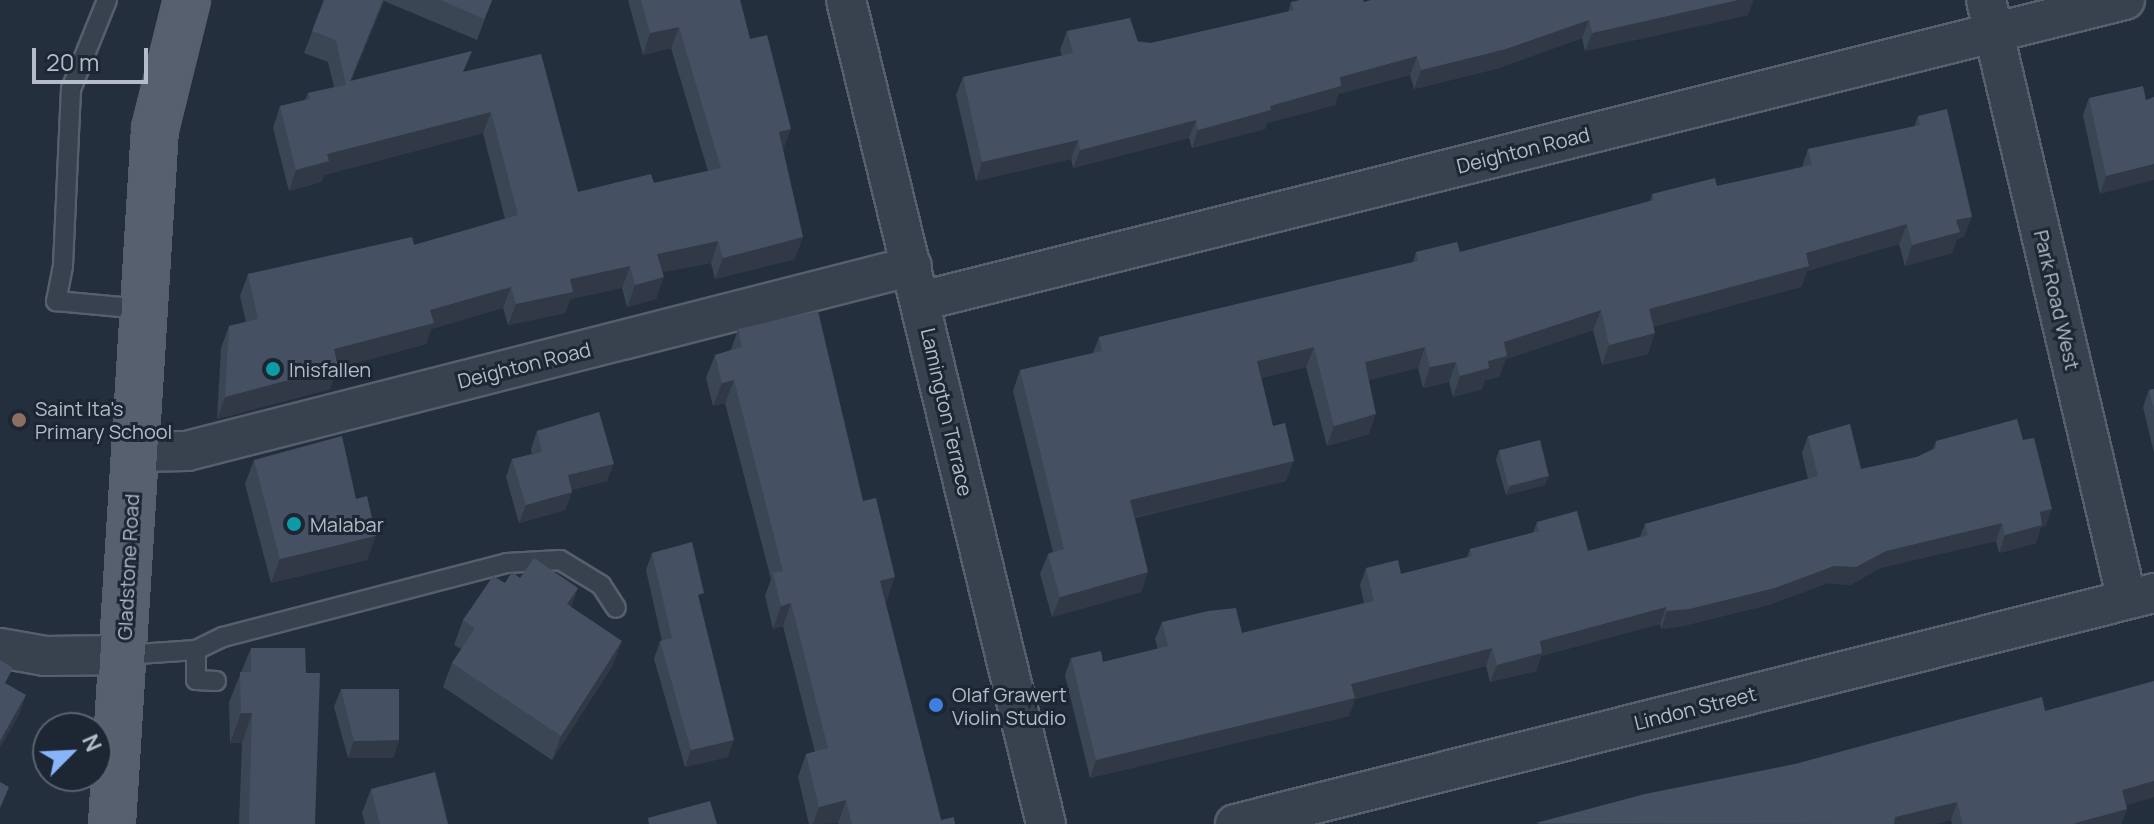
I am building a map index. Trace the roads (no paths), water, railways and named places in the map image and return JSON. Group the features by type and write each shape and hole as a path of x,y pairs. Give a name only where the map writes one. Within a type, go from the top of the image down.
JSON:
{"main road":[{"name":"Gladstone Road","path":"112,824 155,129 187,0"}],"street":[{"name":"Lamington Terrace","path":"846,0 1046,824"},
{"name":"Deighton Road","path":"135,452 187,451 916,283 1990,16 2125,0"},
{"name":"Park Road West","path":"1990,16 2141,596"},
{"name":"Lindon Street","path":"1235,824 2141,596"},
{"path":"0,648 45,656 123,655"}],"lane":[{"path":"107,0 71,89 63,266 56,301 143,309"},
{"path":"123,655 196,650 223,637 507,563 560,560 601,585 616,608"},
{"path":"196,650 196,680 216,681"}],"place":[{"name":"Inisfallen","path":"273,369"},
{"name":"Saint Ita's Primary School","path":"19,420"},
{"name":"Malabar","path":"294,524"},
{"name":"Olaf Grawert Violin Studio","path":"936,705"}]}
